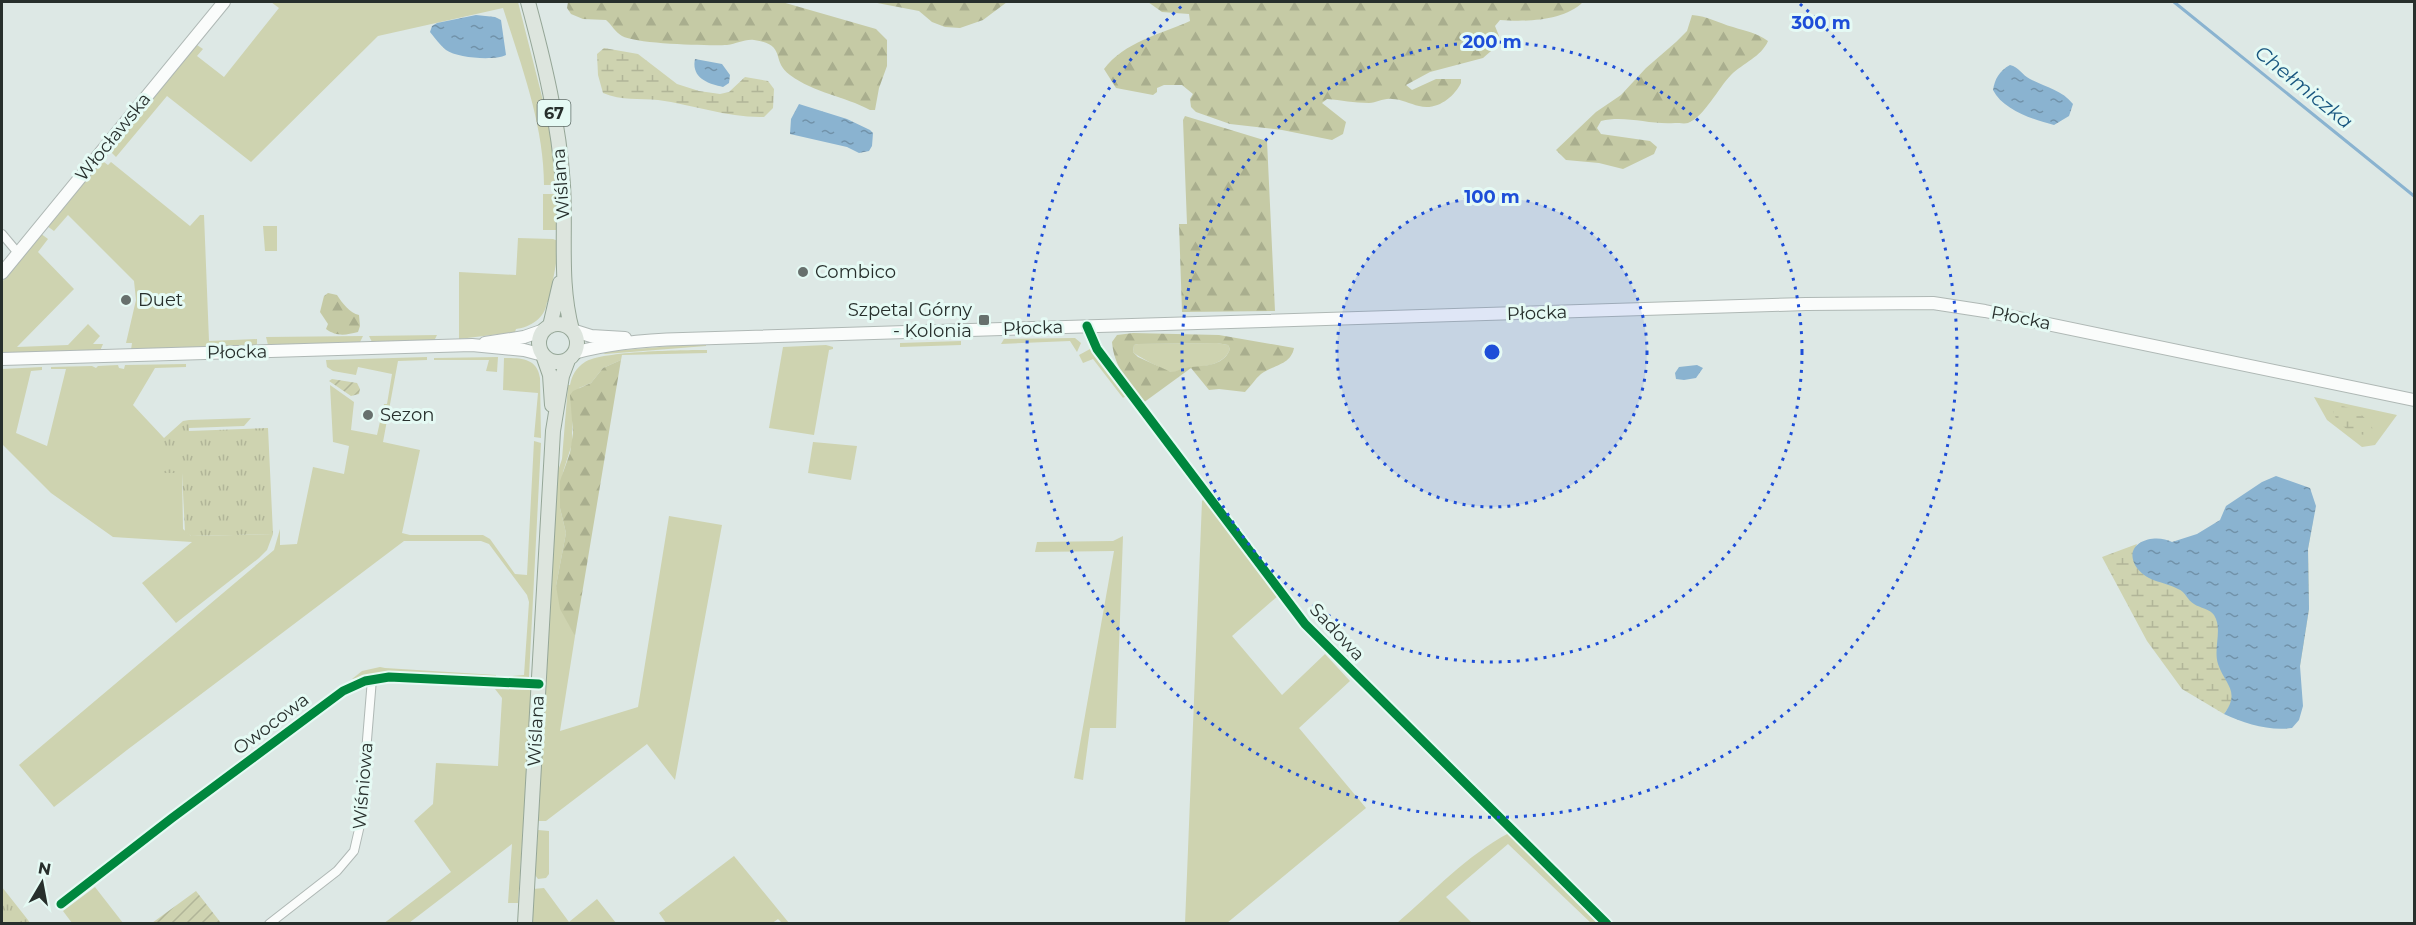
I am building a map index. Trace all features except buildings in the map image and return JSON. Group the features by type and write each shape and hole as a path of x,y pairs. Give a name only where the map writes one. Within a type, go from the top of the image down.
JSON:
{"main road":[{"name":"Włocławska","path":"2,273 224,2"},
{"name":"Wiślana","path":"528,2 547,78 560,148 567,312 572,330"},
{"name":"Wiślana","path":"547,328 564,263"},
{"name":"Płocka","path":"572,330 591,336 650,340 1794,304 1933,303 2032,320 2415,400"},
{"path":"547,328 562,324 572,330"},
{"name":"Płocka","path":"472,345 524,337 547,328"},
{"name":"67","path":"543,355 539,343 547,328"},
{"name":"67","path":"571,356 577,341 572,330"},
{"name":"Płocka","path":"571,356 591,348 650,340"},
{"name":"Płocka","path":"2,359 472,345 520,349 543,355"},
{"name":"Wiślana","path":"543,355 550,375 554,431"},
{"path":"543,355 554,362 571,356"},
{"name":"Wiślana","path":"525,924 554,431 562,376 571,356"}],"street":[{"path":"2,234 18,253"},
{"name":"Sadowa","path":"1087,326 1097,350 1305,624 1607,924"},
{"name":"Owocowa","path":"61,904 343,691 372,679 403,677 539,684"},
{"name":"Wiśniowa","path":"269,924 337,871 354,851 360,825 372,679"}],"green space":[{"path":"271,2 518,2 552,136 556,185 544,185 536,118 503,8 378,36 251,162 167,96 116,157 109,150 197,45 203,49 197,56 224,77 279,8"},
{"path":"568,2 782,2 876,29 887,40 887,66 879,88 875,110 799,81 784,70 775,50 764,42 750,40 727,45 705,45 657,43 630,39 622,36 606,20 583,19 571,14 567,8"},
{"path":"872,2 1007,2 983,20 960,28 945,27 932,22 919,11"},
{"path":"1148,2 1583,2 1555,17 1521,21 1500,20 1495,26 1499,36 1498,45 1483,58 1430,72 1406,85 1412,90 1436,79 1461,79 1454,93 1438,105 1426,107 1392,99 1358,103 1327,99 1322,103 1346,122 1343,134 1332,140 1282,130 1230,124 1196,112 1191,107 1190,99 1193,94 1182,85 1164,85 1157,88 1157,92 1153,95 1116,88 1104,69 1112,60 1132,45 1190,21 1189,14 1162,12"},
{"path":"1692,15 1751,32 1768,41 1756,56 1726,80 1694,120 1688,123 1665,123 1610,119 1601,121 1597,128 1601,134 1650,141 1657,147 1654,154 1623,169 1599,163 1566,160 1556,150 1596,112 1621,95 1646,68 1676,42 1687,31"},
{"path":"604,48 638,54 677,84 699,91 720,94 729,92 745,77 768,81 774,89 773,108 764,117 751,117 658,100 610,96 603,93 598,75 597,54"},
{"path":"1185,116 1267,141 1275,311 1182,312 1179,224 1187,224 1183,120"},
{"path":"101,160 108,165 111,162 190,226 200,215 204,215 209,341 257,339 257,344 254,346 131,350 132,343 126,343 136,300 134,281 68,215 54,231 47,226"},
{"path":"543,194 559,194 559,230 543,230"},
{"path":"263,226 277,226 277,251 265,251"},
{"path":"40,233 48,239 38,252 74,289 17,347 68,345 88,324 100,336 93,344 103,344 100,351 2,353 2,282"},
{"path":"518,238 558,241 556,264 546,308 536,321 516,329 515,332 459,339 459,272 516,275"},
{"path":"328,293 337,295 349,310 359,315 358,332 342,335 326,329 328,324 320,312 324,296"},
{"path":"1133,333 1219,335 1294,348 1289,358 1261,374 1245,392 1209,390 1191,368 1143,403 1123,374 1116,359 1112,342 1117,335","holes":["1217,343 1228,345 1230,349 1227,355 1217,363 1173,372 1138,357 1133,352 1134,345 1138,344"]},
{"path":"437,335 434,341 372,342 369,336"},
{"path":"363,336 360,342 268,345 266,337"},
{"path":"1075,338 1081,343 1077,352 1070,341 1001,344 1004,339"},
{"path":"961,341 961,345 900,347 900,343"},
{"path":"706,343 706,346 605,354 601,352"},
{"path":"1217,343 1228,345 1230,349 1222,359 1211,365 1174,372 1133,352 1134,345 1138,344"},
{"path":"826,345 833,349 829,350 814,435 769,428 783,347"},
{"path":"1090,349 1126,396 1123,398 1093,359 1083,363 1079,355"},
{"path":"707,350 707,353 622,355 621,360 603,368 591,383 579,388 572,423 572,444 563,472 560,508 566,533 556,586 575,636 560,731 638,707 669,516 722,525 675,780 647,744 546,821 539,821 536,819 553,515 558,471 562,459 568,385 579,367 594,358 643,352"},
{"path":"427,357 427,360 398,361 383,442 420,450 402,533 410,535 483,535 490,539 515,574 527,575 534,441 541,443 529,677 516,679 512,676 524,675 529,602 527,595 489,544 481,541 404,541 54,807 19,765 274,550 280,529 280,545 297,544 313,467 344,474 349,446 333,442 330,385 354,402 351,430 377,435 384,404 387,404 392,374 358,367 356,375 333,371 327,367 326,360"},
{"path":"498,357 497,372 486,371 489,360 434,360 434,358"},
{"path":"504,358 527,360 536,366 540,378 541,438 534,437 538,393 503,390"},
{"path":"621,360 575,636 560,609 556,586 566,533 560,508 560,481 570,453 573,433 570,395 573,391 591,383 603,368"},
{"path":"186,364 186,367 155,368 133,405 164,438 164,472 182,473 183,529 191,536 273,534 267,550 259,558 176,623 142,583 192,542 113,537 51,493 2,444 2,369 42,367 42,370 31,371 16,433 47,446 66,369 51,369 51,367 92,366 96,368 118,365 119,368 124,369 125,365"},
{"path":"332,379 357,383 360,389 359,394 351,396 329,381"},
{"path":"2314,397 2397,415 2375,445 2362,447 2327,420"},
{"path":"2337,406 2359,413 2374,432 2362,435 2344,427 2333,411"},
{"path":"251,418 244,426 189,428 189,420"},
{"path":"189,420 189,431 268,428 273,534 191,536 185,532 182,473 164,473 164,438 183,421"},
{"path":"813,442 857,446 851,480 808,473"},
{"path":"1204,499 1279,595 1232,636 1282,695 1325,654 1350,681 1299,728 1366,808 1227,923 1185,924 1202,501"},
{"path":"2313,521 2308,549 2309,609 2300,666 2231,704 2224,714 2182,689 2147,641 2102,557 2137,544 2133,553"},
{"path":"1123,536 1116,728 1090,728 1083,780 1074,778 1114,551 1035,552 1037,542 1113,541"},
{"path":"380,667 496,675 496,679 391,673 352,679 362,671"},
{"path":"495,689 532,690 518,903 508,903 512,844 409,923 383,924 451,872 414,821 433,804 436,763 498,766 502,698"},
{"path":"538,830 549,831 549,874 546,878 538,879 535,875"},
{"path":"1509,833 1598,920 1591,923 1508,844 1446,897 1472,923 1397,923 1464,863"},
{"path":"734,856 789,923 782,923 778,919 771,924 666,923 659,913"},
{"path":"2,887 28,920 30,923 2,923"},
{"path":"95,887 123,923 72,923 63,911"},
{"path":"544,888 569,922 597,899 616,923 530,924 533,889"},
{"path":"196,891 221,923 152,923"}],"water":[{"path":"476,15 501,20 506,55 485,58 451,53 430,32 432,26 437,23"},
{"path":"695,59 722,64 730,75 729,83 723,87 702,79 694,66"},
{"path":"2010,65 2016,67 2030,79 2069,99 2073,104 2069,116 2054,125 2029,117 2011,109 2004,103 1993,90 1998,76"},
{"path":"799,104 847,119 870,130 873,133 872,146 869,151 859,153 847,147 790,134 791,119"},
{"path":"1697,365 1703,368 1696,378 1676,379 1675,373 1679,367"},
{"path":"2276,476 2310,488 2316,506 2308,549 2309,609 2300,666 2303,706 2299,720 2292,728 2283,729 2257,726 2224,714 2229,706 2231,694 2218,664 2217,620 2210,611 2196,605 2181,590 2144,575 2135,565 2132,557 2133,550 2143,541 2158,538 2172,542 2197,534 2220,520 2226,506 2262,482"}],"waterway":[{"name":"Chełmiczka","path":"2174,2 2414,196"}],"cycle path":[{"path":"1087,326 1097,349 1305,624 1607,924"},
{"path":"61,904 343,691 365,681 389,677 539,684"}],"place":[{"name":"Combico","path":"803,272"},
{"name":"Duet","path":"126,300"},
{"name":"Szpetal Górny - Kolonia","path":"984,320"},
{"name":"Sezon","path":"368,415"}]}
